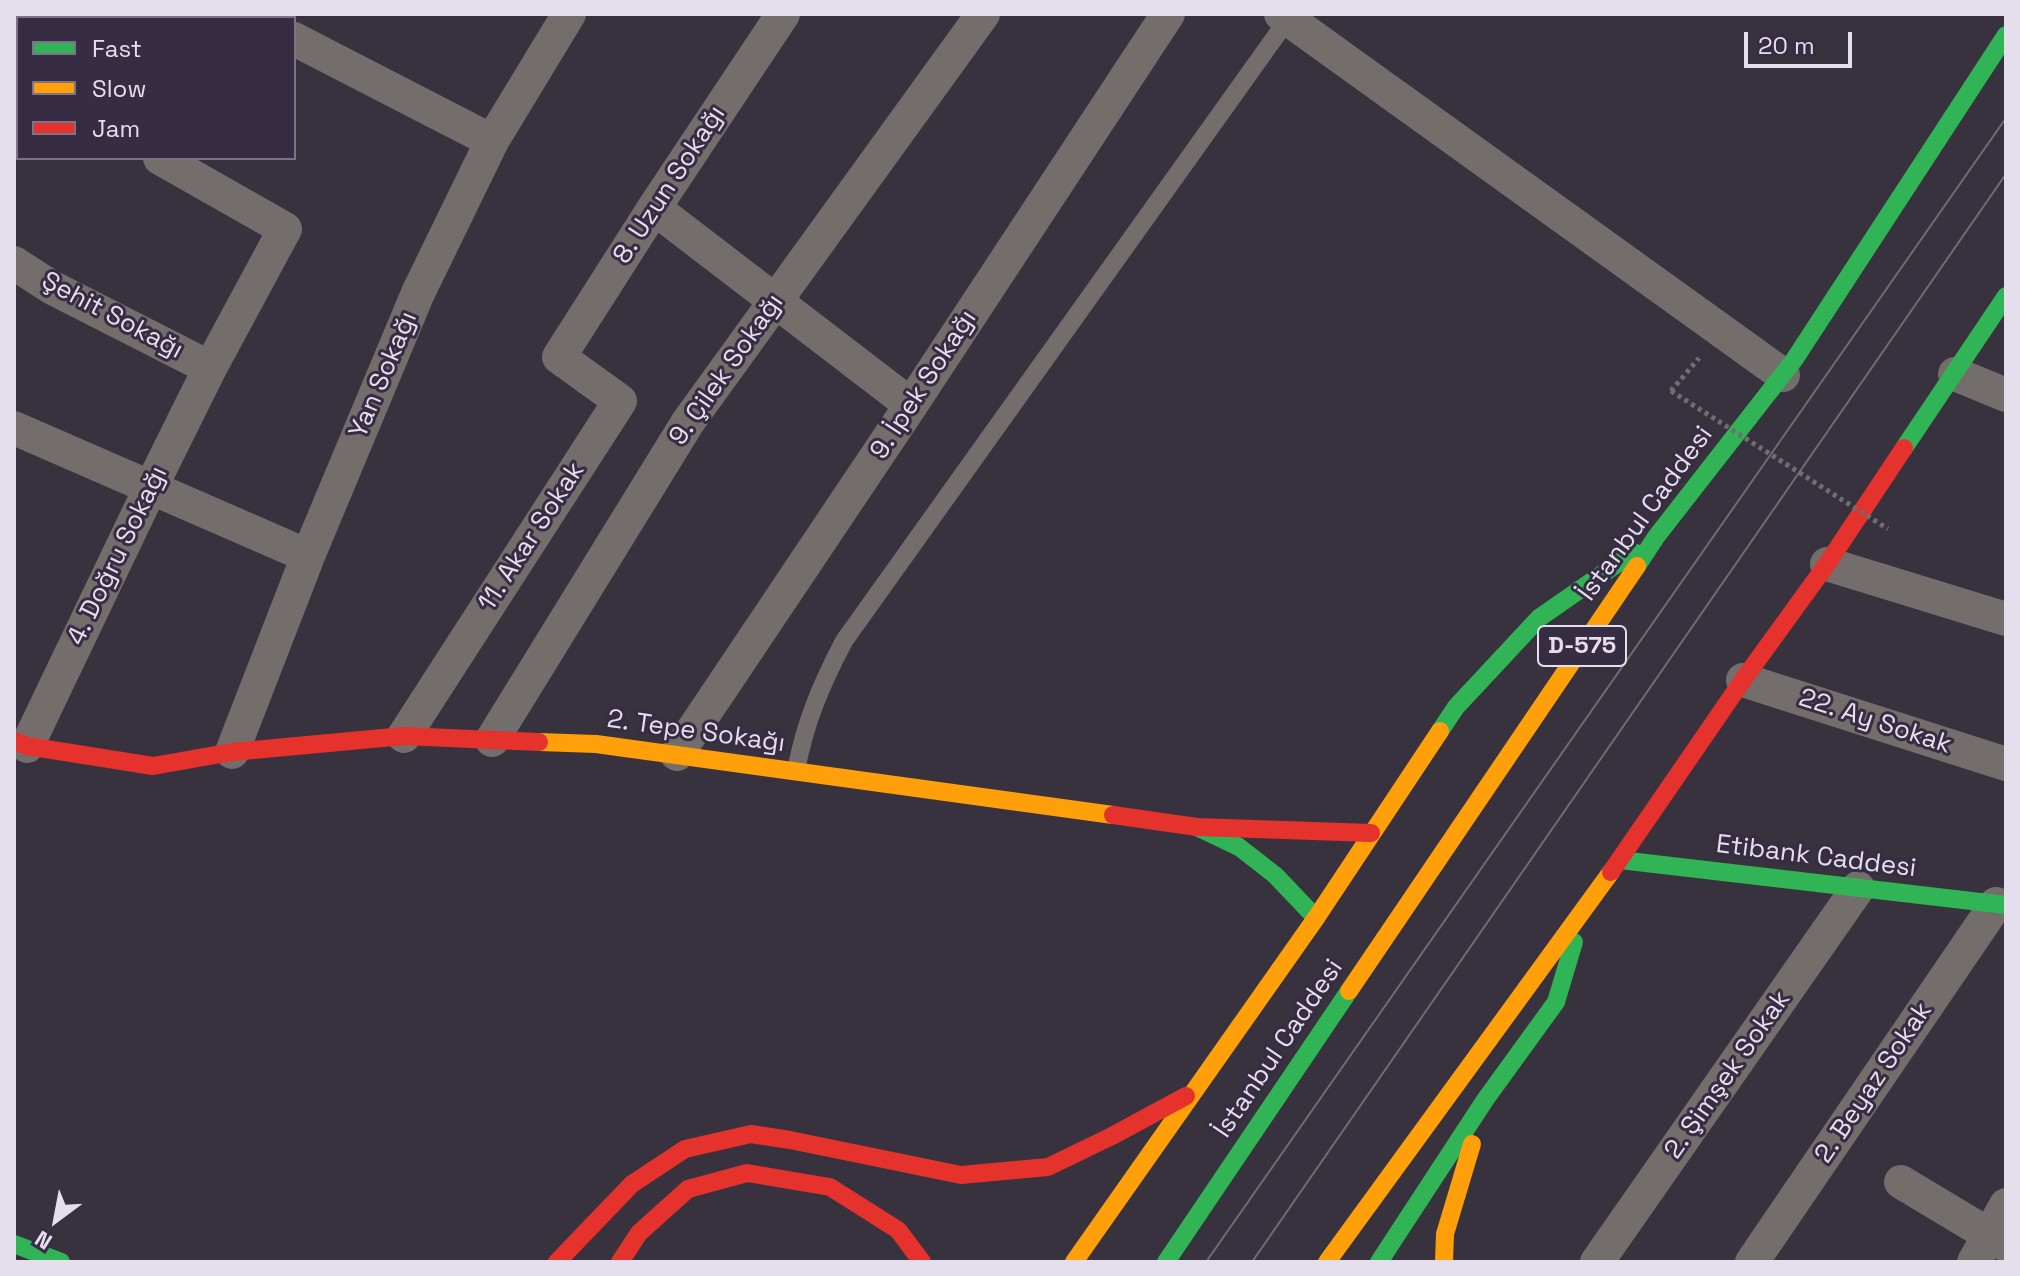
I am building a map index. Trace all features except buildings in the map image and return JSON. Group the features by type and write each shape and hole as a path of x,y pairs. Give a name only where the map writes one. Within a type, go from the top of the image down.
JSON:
{"main road":[{"name":"İstanbul Caddesi","path":"1166,1262 1656,537 1783,375 2006,35"},
{"path":"1327,1262 1620,860 1827,564 2006,296"},
{"path":"1074,1262 1316,918 1456,707 1539,618 1656,537"},
{"name":"2. Tepe Sokağı","path":"21,744 153,766 232,752 404,736 596,744 1197,827 1371,833"},
{"path":"1197,827 1239,847 1275,875 1316,918"},
{"name":"Etibank Caddesi","path":"1620,860 2001,904"},
{"path":"1379,1262 1485,1100 1556,1002 1583,911"},
{"path":"557,1262 632,1184 685,1149 751,1134 961,1175 1048,1167 1191,1093"},
{"path":"1444,1262 1445,1234 1485,1100"},
{"path":"620,1262 639,1233 688,1189 747,1173 830,1187 898,1230 922,1262"},
{"path":"14,1244 61,1262"}],"street":[{"name":"Yan Sokağı","path":"232,752 308,556 418,293 492,141 569,14"},
{"name":"8. Uzun Sokağı","path":"559,357 783,14"},
{"name":"9. Çilek Sokağı","path":"492,740 688,422 983,14"},
{"name":"9. İpek Sokağı","path":"677,754 1168,14"},
{"path":"2000,14 2006,18"},
{"path":"1284,17 1783,375"},
{"path":"296,40 492,141"},
{"name":"4. Doğru Sokağı","path":"21,744 210,368 285,229 164,160"},
{"path":"654,208 911,405"},
{"name":"Şehit Sokağı","path":"14,263 51,287 210,368"},
{"name":"11. Akar Sokak","path":"404,736 620,401 559,357"},
{"path":"1955,374 2006,395"},
{"path":"14,428 308,556"},
{"path":"1827,564 2006,619"},
{"name":"22. Ay Sokak","path":"1743,680 2006,764"},
{"name":"2. Şimşek Sokak","path":"1597,1262 1858,888"},
{"name":"2. Beyaz Sokak","path":"1752,1262 2001,904"},
{"path":"1901,1182 1990,1247 2006,1205"}],"lane":[{"path":"796,771 808,721 823,680 844,641 1284,17"}],"path":[{"path":"1697,359 1671,391 1888,529"}],"tram line":[{"path":"1206,1262 2006,118"},
{"path":"1252,1262 2006,174"}],"traffic: fast":[{"path":"1637,566 1656,537 1794,360 2006,35"},
{"path":"1904,448 2006,296"},
{"path":"1440,731 1456,707 1539,618 1634,552"},
{"path":"1197,827 1239,847 1275,875 1316,918"},
{"path":"1620,860 2006,905"},
{"path":"1379,1262 1485,1100 1556,1002 1574,942"},
{"path":"1166,1262 1349,991"},
{"path":"14,1244 61,1262"}],"traffic: slow":[{"path":"1349,991 1637,566"},
{"path":"1074,1262 1316,918 1440,731"},
{"path":"539,742 596,744 1113,815"},
{"path":"1327,1262 1611,872"},
{"path":"1444,1262 1445,1234 1472,1144"}],"traffic: jam":[{"path":"1611,872 1827,564 1904,448"},
{"path":"14,741 27,746 153,766 232,752 404,736 539,742"},
{"path":"1113,815 1197,827 1371,833"},
{"path":"557,1262 632,1184 685,1149 751,1134 961,1175 1048,1167 1186,1096"},
{"path":"620,1262 639,1233 688,1189 747,1173 830,1187 898,1230 922,1262"}]}
